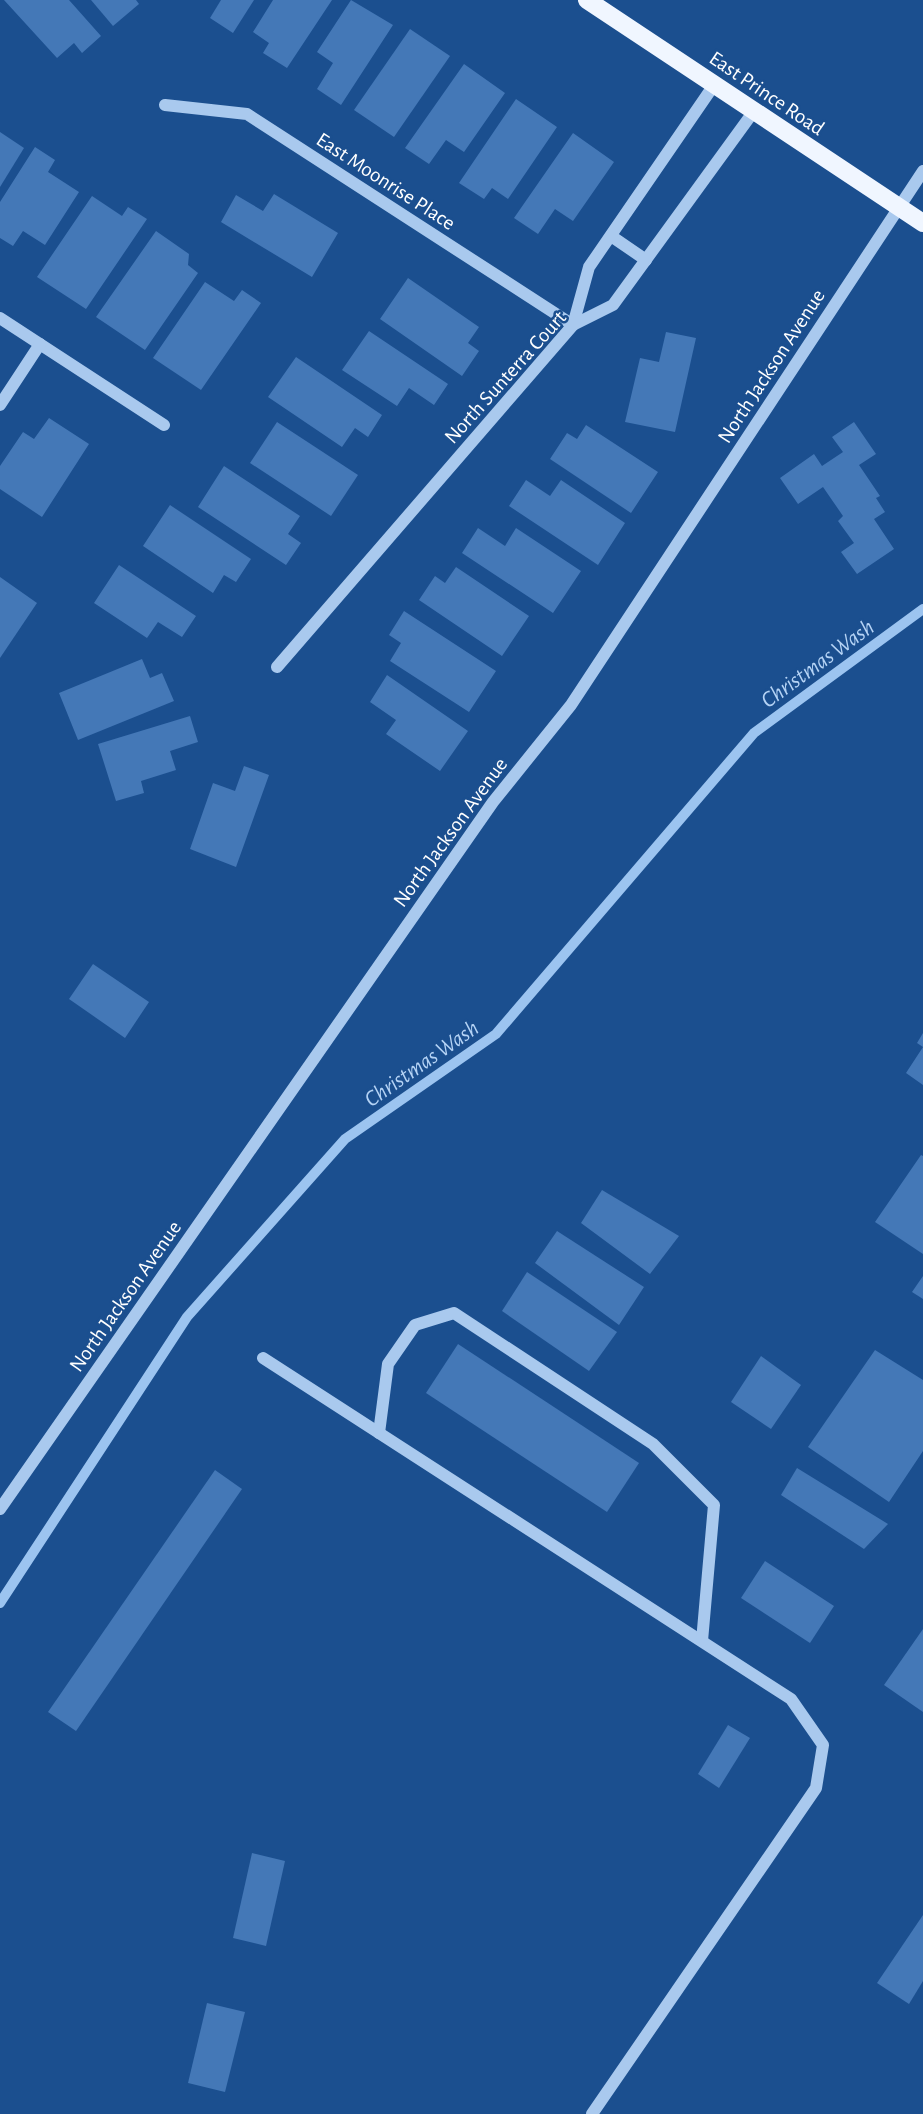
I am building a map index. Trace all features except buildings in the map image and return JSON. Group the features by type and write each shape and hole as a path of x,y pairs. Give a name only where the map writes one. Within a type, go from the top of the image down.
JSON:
{"main road":[{"name":"East Prince Road","path":"587,0 923,223"}],"street":[{"path":"573,326 590,267 715,85"},
{"name":"East Moonrise Place","path":"165,105 247,114 573,326"},
{"name":"North Sunterra Court","path":"276,667 573,326 614,305 754,111"},
{"name":"North Jackson Avenue","path":"0,1509 493,802 570,705 923,172"},
{"path":"611,236 646,260"},
{"path":"0,318 164,425"},
{"path":"0,405 40,344"},
{"path":"379,1433 388,1364 415,1325 454,1313 653,1444 714,1505 702,1641"},
{"path":"263,1358 791,1699 823,1745 816,1788 592,2114"}],"waterway":[{"name":"Christmas Wash","path":"0,1603 187,1317 345,1139 496,1034 754,733 923,609"}]}
